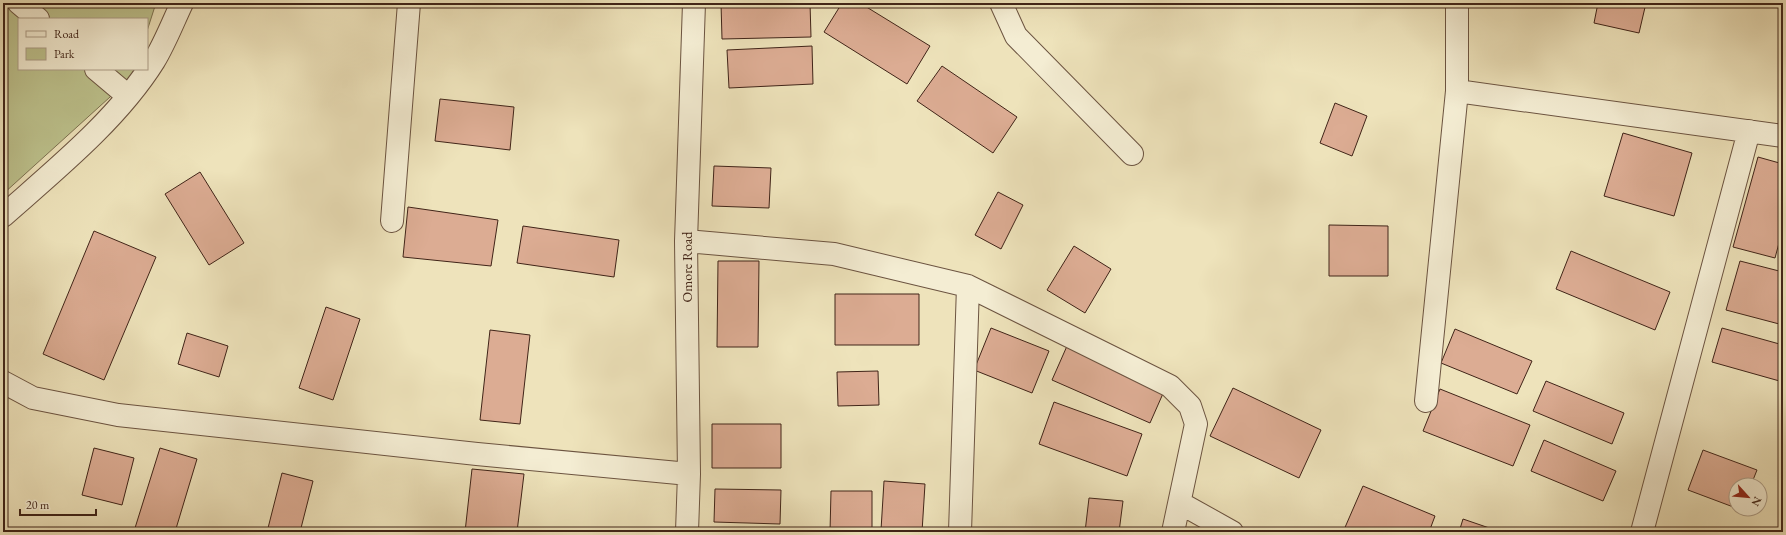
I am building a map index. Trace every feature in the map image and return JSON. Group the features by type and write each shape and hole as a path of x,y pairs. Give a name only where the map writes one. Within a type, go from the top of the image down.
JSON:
{"street":[{"path":"19,3 37,18"},
{"path":"148,69 154,61 182,3"},
{"path":"392,221 410,3"},
{"name":"Omore Road","path":"687,532 689,474 686,241 694,3"},
{"path":"1001,3 1016,36 1132,154"},
{"path":"1426,400 1457,91 1457,3"},
{"path":"97,70 128,96"},
{"path":"3,216 87,140 128,96 147,70"},
{"path":"1457,91 1783,136"},
{"path":"1642,532 1749,131"},
{"path":"686,241 834,254 968,286 1170,386 1190,406 1196,424 1173,532"},
{"path":"960,532 968,286"},
{"path":"3,382 33,398 118,415 469,454 689,474"},
{"path":"1180,503 1232,532"}],"green space":[{"path":"3,3 156,3 148,28 148,18 18,18 18,70 134,70 131,78 3,194"}],"building":[{"path":"721,3 810,3 811,37 722,39"},
{"path":"842,3 860,3 930,46 907,84 824,32"},
{"path":"1598,3 1646,3 1639,33 1594,23"},
{"path":"812,46 813,84 729,88 727,50"},
{"path":"942,66 1017,117 993,153 917,101"},
{"path":"440,99 514,107 510,150 435,141"},
{"path":"1335,103 1367,116 1352,156 1320,143"},
{"path":"1623,133 1692,153 1674,216 1604,196"},
{"path":"1758,157 1783,164 1783,228 1775,258 1733,247"},
{"path":"714,166 771,168 769,208 712,206"},
{"path":"200,172 244,243 209,265 165,194"},
{"path":"998,192 1023,205 1001,249 975,235"},
{"path":"408,207 498,220 491,266 403,257"},
{"path":"1329,225 1388,226 1388,276 1329,276"},
{"path":"523,226 619,240 614,277 517,263"},
{"path":"94,231 156,257 104,380 43,354"},
{"path":"1074,246 1111,269 1085,313 1047,290"},
{"path":"1571,251 1670,292 1655,330 1556,289"},
{"path":"718,261 759,261 758,347 717,347"},
{"path":"1740,261 1783,272 1783,325 1726,310"},
{"path":"835,294 919,294 919,345 835,345"},
{"path":"326,307 360,319 333,400 299,388"},
{"path":"991,328 1049,351 1032,393 974,370"},
{"path":"1722,328 1783,345 1783,382 1712,362"},
{"path":"1455,329 1532,361 1517,394 1441,363"},
{"path":"490,330 530,335 520,424 480,420"},
{"path":"187,333 228,346 219,377 178,364"},
{"path":"1067,346 1165,389 1150,423 1052,380"},
{"path":"878,371 879,405 838,406 837,372"},
{"path":"1546,381 1624,413 1612,444 1533,411"},
{"path":"1233,388 1321,430 1299,478 1210,436"},
{"path":"1440,389 1530,425 1513,466 1423,431"},
{"path":"1054,402 1142,434 1127,476 1039,444"},
{"path":"712,424 781,424 781,468 712,468"},
{"path":"1544,440 1616,471 1603,501 1531,471"},
{"path":"94,448 134,458 122,505 82,495"},
{"path":"160,448 197,459 175,532 149,532 135,528"},
{"path":"1703,450 1757,470 1754,477 1728,477 1728,505 1688,490"},
{"path":"472,469 524,474 517,532 465,532"},
{"path":"282,473 313,481 300,532 267,532"},
{"path":"884,481 925,484 922,532 881,530"},
{"path":"1363,486 1435,516 1429,532 1343,532"},
{"path":"715,489 781,490 780,524 714,522"},
{"path":"831,491 872,491 872,532 830,532"},
{"path":"1089,498 1123,501 1119,532 1085,532"},
{"path":"1463,519 1501,532 1459,532"},
{"path":"632,528 632,532 556,532 556,529"}]}
